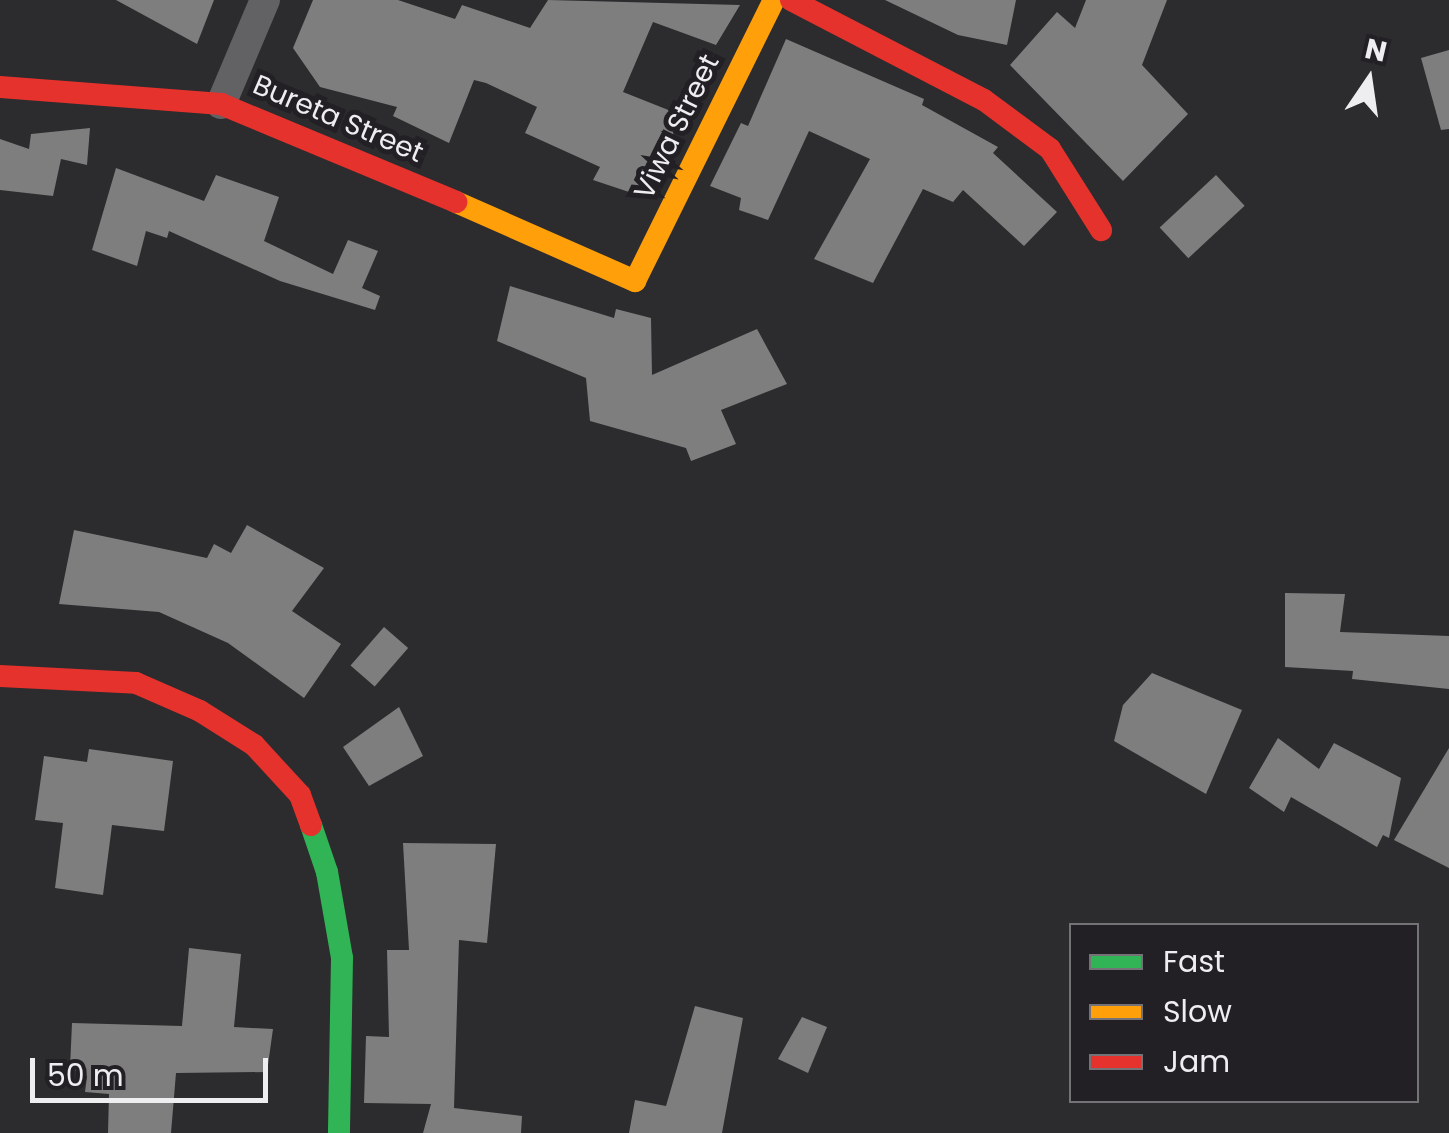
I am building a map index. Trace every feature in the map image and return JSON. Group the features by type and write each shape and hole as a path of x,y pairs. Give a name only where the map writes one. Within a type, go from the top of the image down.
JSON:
{"street":[{"path":"220,104 265,0"},
{"name":"Viwa Street","path":"635,281 774,0"},
{"path":"791,0 984,100 1050,149 1101,230"},
{"name":"Bureta Street","path":"0,87 220,104 635,281"},
{"path":"0,676 136,683 200,710 254,745 300,796 327,872 342,958 339,1133"}],"building":[{"path":"116,0 214,0 197,44"},
{"path":"313,0 398,0 455,19 462,5 530,28 548,0 740,5 716,45 653,22 623,92 681,115 647,198 593,180 600,167 525,133 537,107 486,83 474,80 449,143 393,116 397,107 320,87 293,48"},
{"path":"885,0 1016,0 1007,45 958,35"},
{"path":"1086,0 1167,0 1142,65 1188,114 1123,181 1010,65 1057,12 1075,28"},
{"path":"786,39 924,99 922,105 998,147 993,153 1057,212 1024,246 963,190 953,202 923,189 873,283 814,259 870,159 809,131 768,220 739,210 741,198 710,186 741,123 748,126"},
{"path":"1449,50 1449,129 1441,130 1421,58"},
{"path":"90,128 87,165 61,159 53,196 0,190 0,139 29,149 31,134"},
{"path":"116,168 204,201 216,175 279,197 264,241 333,274 348,240 378,251 362,288 380,296 375,310 280,281 169,231 167,238 146,231 137,266 92,250"},
{"path":"1216,175 1245,206 1188,258 1160,228"},
{"path":"510,286 614,318 616,309 651,318 652,375 757,329 787,384 721,410 736,444 691,461 686,448 590,421 586,378 497,341"},
{"path":"247,525 324,568 292,611 341,644 304,698 228,643 159,612 59,604 74,530 207,558 214,544 231,553"},
{"path":"1285,593 1345,594 1340,632 1449,636 1449,689 1352,679 1353,671 1285,667"},
{"path":"384,627 408,648 375,686 351,665"},
{"path":"1152,673 1242,710 1206,794 1114,741 1123,705"},
{"path":"399,707 423,756 369,786 343,747"},
{"path":"1278,738 1319,769 1334,743 1401,778 1389,838 1383,835 1377,847 1291,797 1284,812 1249,788"},
{"path":"1449,748 1449,868 1394,840"},
{"path":"89,749 173,761 164,831 112,825 103,895 55,888 63,823 35,820 44,756 87,762"},
{"path":"403,843 496,844 487,943 459,940 454,1108 522,1116 521,1133 423,1133 431,1104 364,1103 366,1036 389,1037 387,950 409,950"},
{"path":"189,948 241,954 234,1027 273,1029 267,1072 176,1073 171,1133 108,1133 109,1094 85,1092 87,1076 70,1068 72,1023 182,1026"},
{"path":"695,1006 743,1018 722,1133 629,1133 635,1100 666,1106"},
{"path":"802,1017 827,1027 808,1073 778,1059"}],"traffic: fast":[{"path":"311,825 327,872 342,958 339,1133"}],"traffic: slow":[{"path":"456,202 635,281 774,0"}],"traffic: jam":[{"path":"791,0 984,100 1050,149 1101,230"},
{"path":"0,87 221,104 456,202"},
{"path":"0,676 136,683 200,711 254,745 300,795 311,825"}]}
